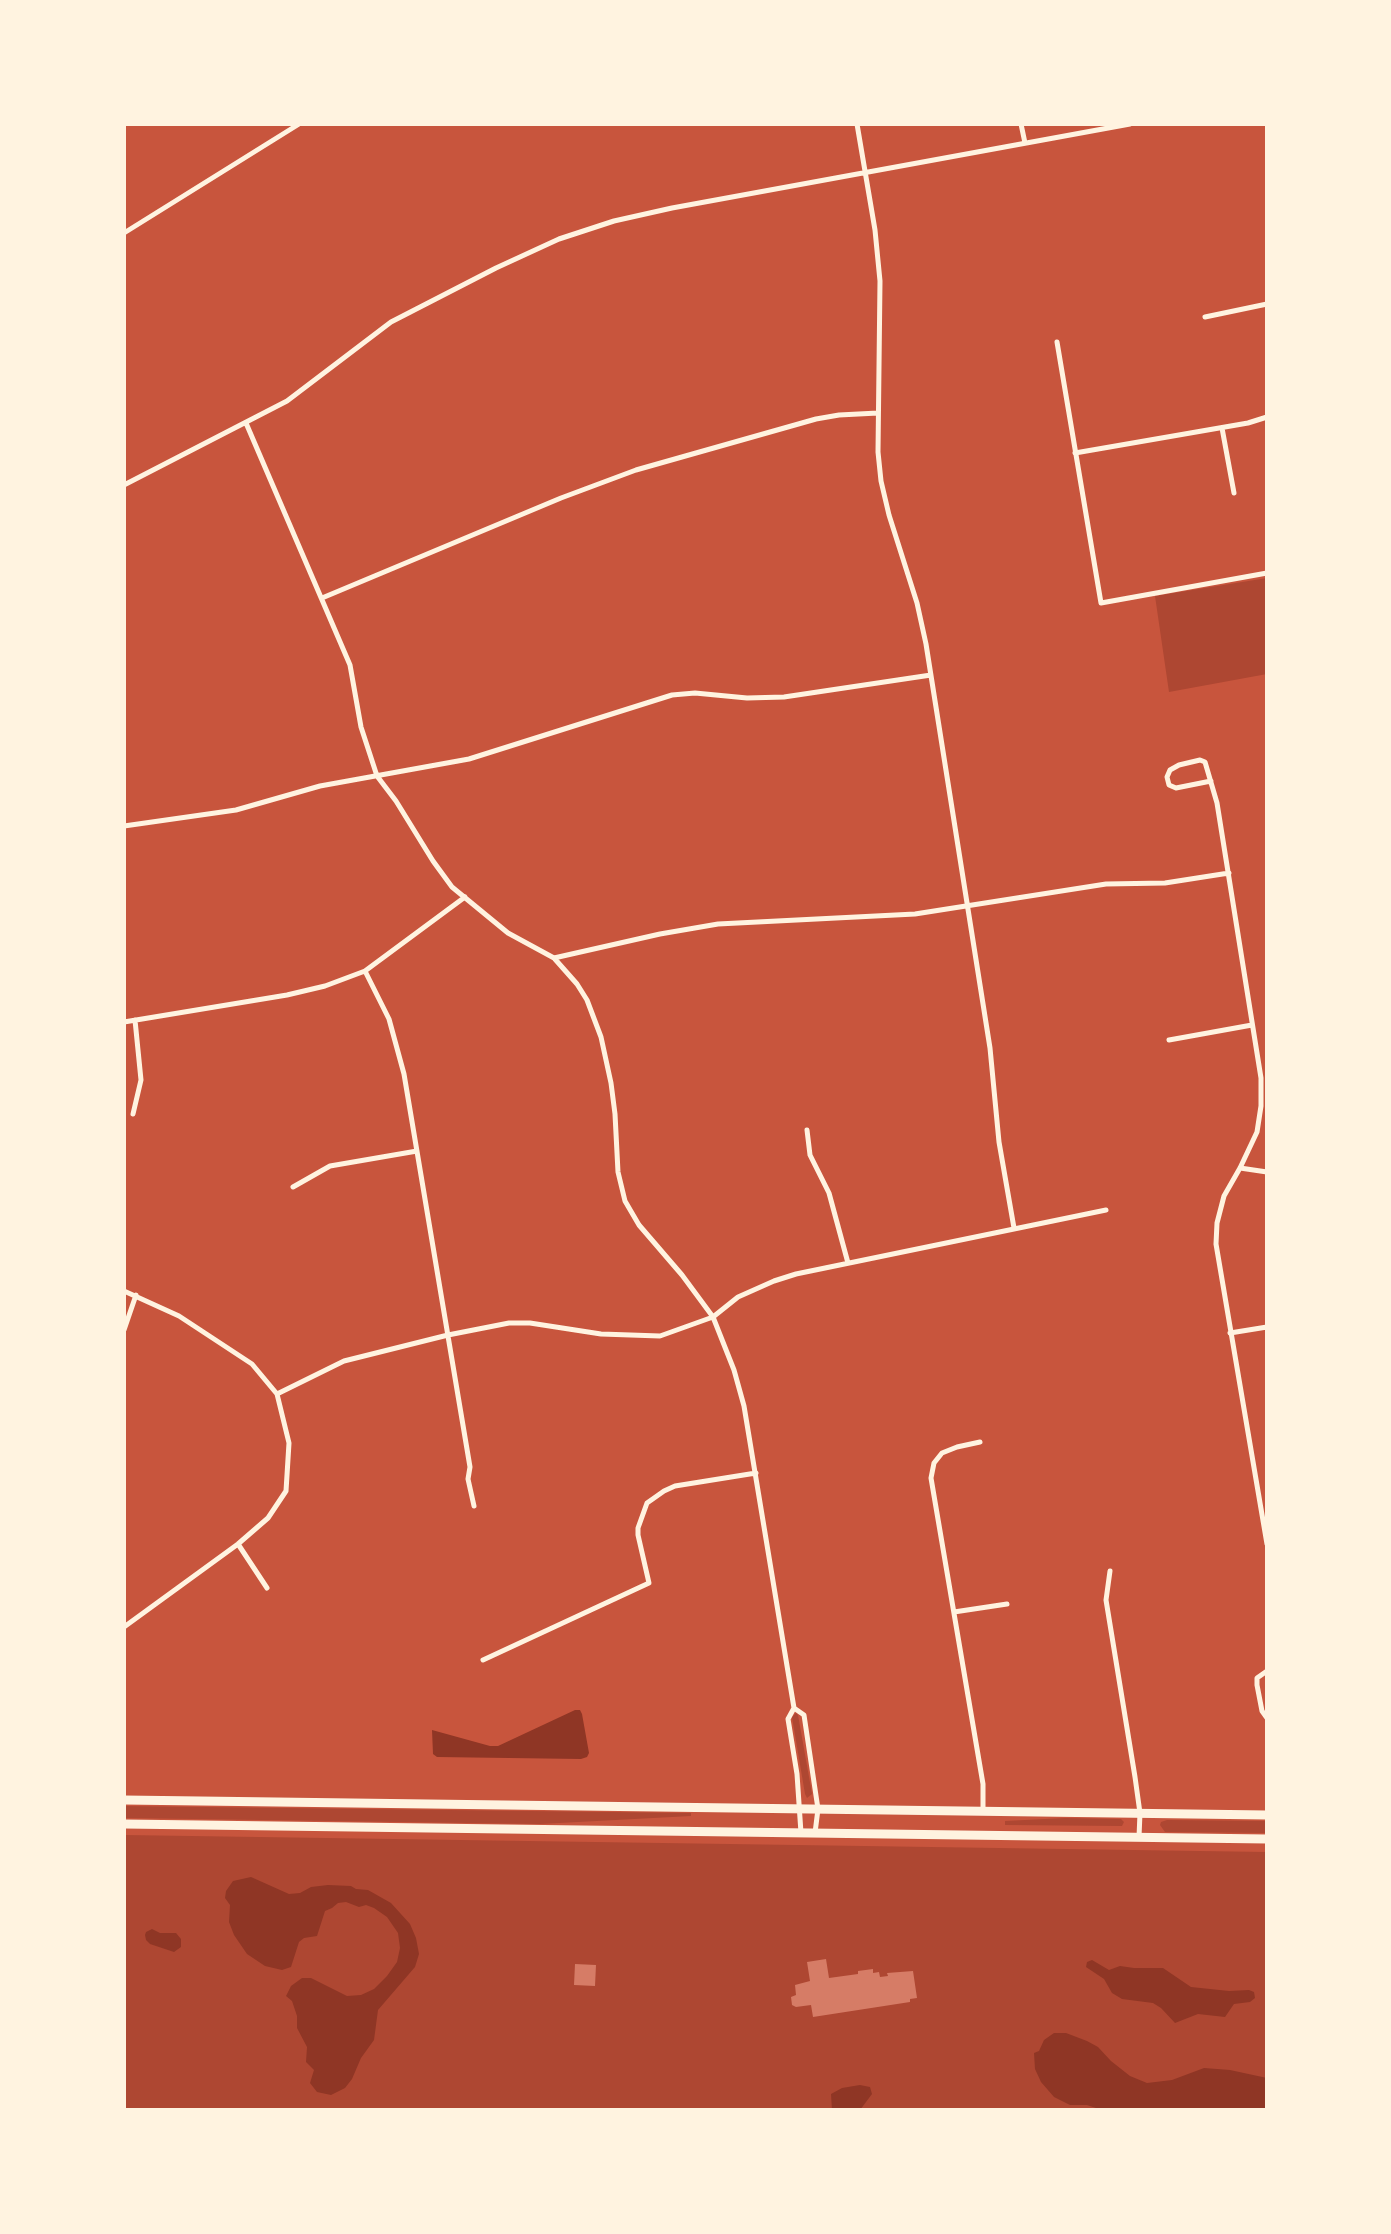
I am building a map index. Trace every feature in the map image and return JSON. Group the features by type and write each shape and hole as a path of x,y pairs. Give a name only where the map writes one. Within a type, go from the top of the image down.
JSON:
{"main road":[{"path":"124,1800 1267,1815"},
{"path":"124,1824 1267,1839"}],"street":[{"path":"124,233 299,124"},
{"path":"857,124 875,230 880,281 878,452 883,495 917,603 931,675 990,1048 1002,1161 1014,1228"},
{"path":"1021,124 1025,143"},
{"path":"124,485 287,401 391,322 558,239 641,214 1130,124"},
{"path":"1205,317 1267,304"},
{"path":"1057,342 1101,603 1267,573"},
{"path":"322,598 561,498 636,470 816,419 878,413"},
{"path":"1075,453 1248,424 1267,417"},
{"path":"246,423 350,664 361,727 377,776 452,887 508,933 554,958 587,1000 601,1037 611,1083 618,1172 625,1201 639,1225 682,1275 713,1317 740,1388 755,1473 794,1708 788,1719 797,1774 801,1833"},
{"path":"1222,428 1234,493"},
{"path":"124,826 236,810 305,789 469,759 672,695 695,693 747,698 784,697 931,675"},
{"path":"1211,781 1176,788 1169,785 1167,777 1170,770 1180,765 1200,760 1205,762 1211,781 1217,803 1261,1078 1261,1106 1256,1132 1224,1196 1216,1223 1216,1236 1267,1544"},
{"path":"554,958 718,924 891,916 1106,884 1165,883 1229,873"},
{"path":"124,1022 298,993 325,986 365,971 465,897"},
{"path":"365,971 389,1019 404,1074 470,1467 468,1479 474,1506"},
{"path":"133,1114 141,1080 135,1020"},
{"path":"1170,1040 1252,1025"},
{"path":"807,1130 810,1155 829,1194 848,1263"},
{"path":"293,1187 325,1167 417,1151"},
{"path":"1240,1168 1267,1171"},
{"path":"277,1394 344,1361 448,1335 522,1322 581,1332 651,1337 670,1334 713,1317 738,1297 796,1274 1106,1210"},
{"path":"124,1291 179,1316 251,1364 277,1394 289,1443 286,1491 268,1518 238,1544 124,1627"},
{"path":"124,1330 136,1295"},
{"path":"1230,1333 1267,1327"},
{"path":"980,1442 942,1453 936,1458 931,1478 983,1784 982,1811"},
{"path":"483,1660 649,1583 638,1528 647,1503 664,1491 675,1486 755,1473"},
{"path":"238,1544 267,1588"},
{"path":"1110,1571 1106,1600 1140,1813 1139,1837"},
{"path":"954,1612 1007,1604"},
{"path":"1267,1671 1257,1678 1262,1711 1267,1718"},
{"path":"794,1708 804,1715 818,1809 815,1833"}],"shaded area":[{"path":"1267,578 1267,674 1169,692 1155,596"},
{"path":"580,1710 582,1714 589,1753 581,1759 437,1757 433,1754 432,1730 498,1746"},
{"path":"796,1713 812,1794 807,1798 792,1717"},
{"path":"124,1806 691,1813 691,1816 540,1824 124,1818"},
{"path":"1121,1819 1124,1822 1122,1826 1005,1825 1005,1821"},
{"path":"1167,1820 1267,1821 1267,1833 1165,1832 1160,1825"},
{"path":"124,1835 1267,1852 1267,2110 124,2110"},
{"path":"251,1877 289,1894 328,1885 368,1890 391,1903 410,1924 416,1938 419,1954 415,1967 378,2010 374,2040 361,2058 352,2079 345,2088 331,2095 317,2092 310,2083 314,2070 306,2062 307,2047 297,2028 297,2016 292,2001 286,1996 291,1986 302,1978 311,1978 347,1996 361,1995 374,1989 397,1962 400,1948 398,1933 387,1917 374,1908 338,1903 325,1911 317,1936 304,1938 299,1942 291,1967 282,1970 265,1966 247,1954 234,1935 229,1922 230,1905 225,1898 233,1881"},
{"path":"152,1929 160,1933 176,1933 181,1939 181,1947 174,1952 150,1944 145,1935"},
{"path":"1092,1960 1109,1970 1120,1966 1163,1968 1191,1987 1249,1990 1254,1992 1255,1998 1250,2002 1234,2004 1225,2017 1198,2014 1175,2023 1153,2003 1122,1999 1112,1993 1104,1979 1086,1967 1087,1962"},
{"path":"1054,2033 1066,2033 1087,2041 1098,2047 1130,2076 1147,2083 1172,2080 1204,2068 1230,2070 1267,2078 1267,2110 1102,2110 1087,2105 1070,2105 1054,2097 1041,2082 1035,2069 1034,2053 1039,2051 1044,2040"},
{"path":"860,2085 870,2087 872,2094 860,2110 832,2110 831,2094 842,2088"}],"building":[{"path":"826,1959 829,1978 873,1969 873,1973 879,1972 880,1977 888,1976 887,1973 913,1971 917,1998 910,1999 910,2002 813,2017 811,2005 796,2007 792,2005 791,1997 796,1995 795,1985 810,1981 807,1962"},
{"path":"575,1964 596,1965 595,1986 574,1985"}]}
